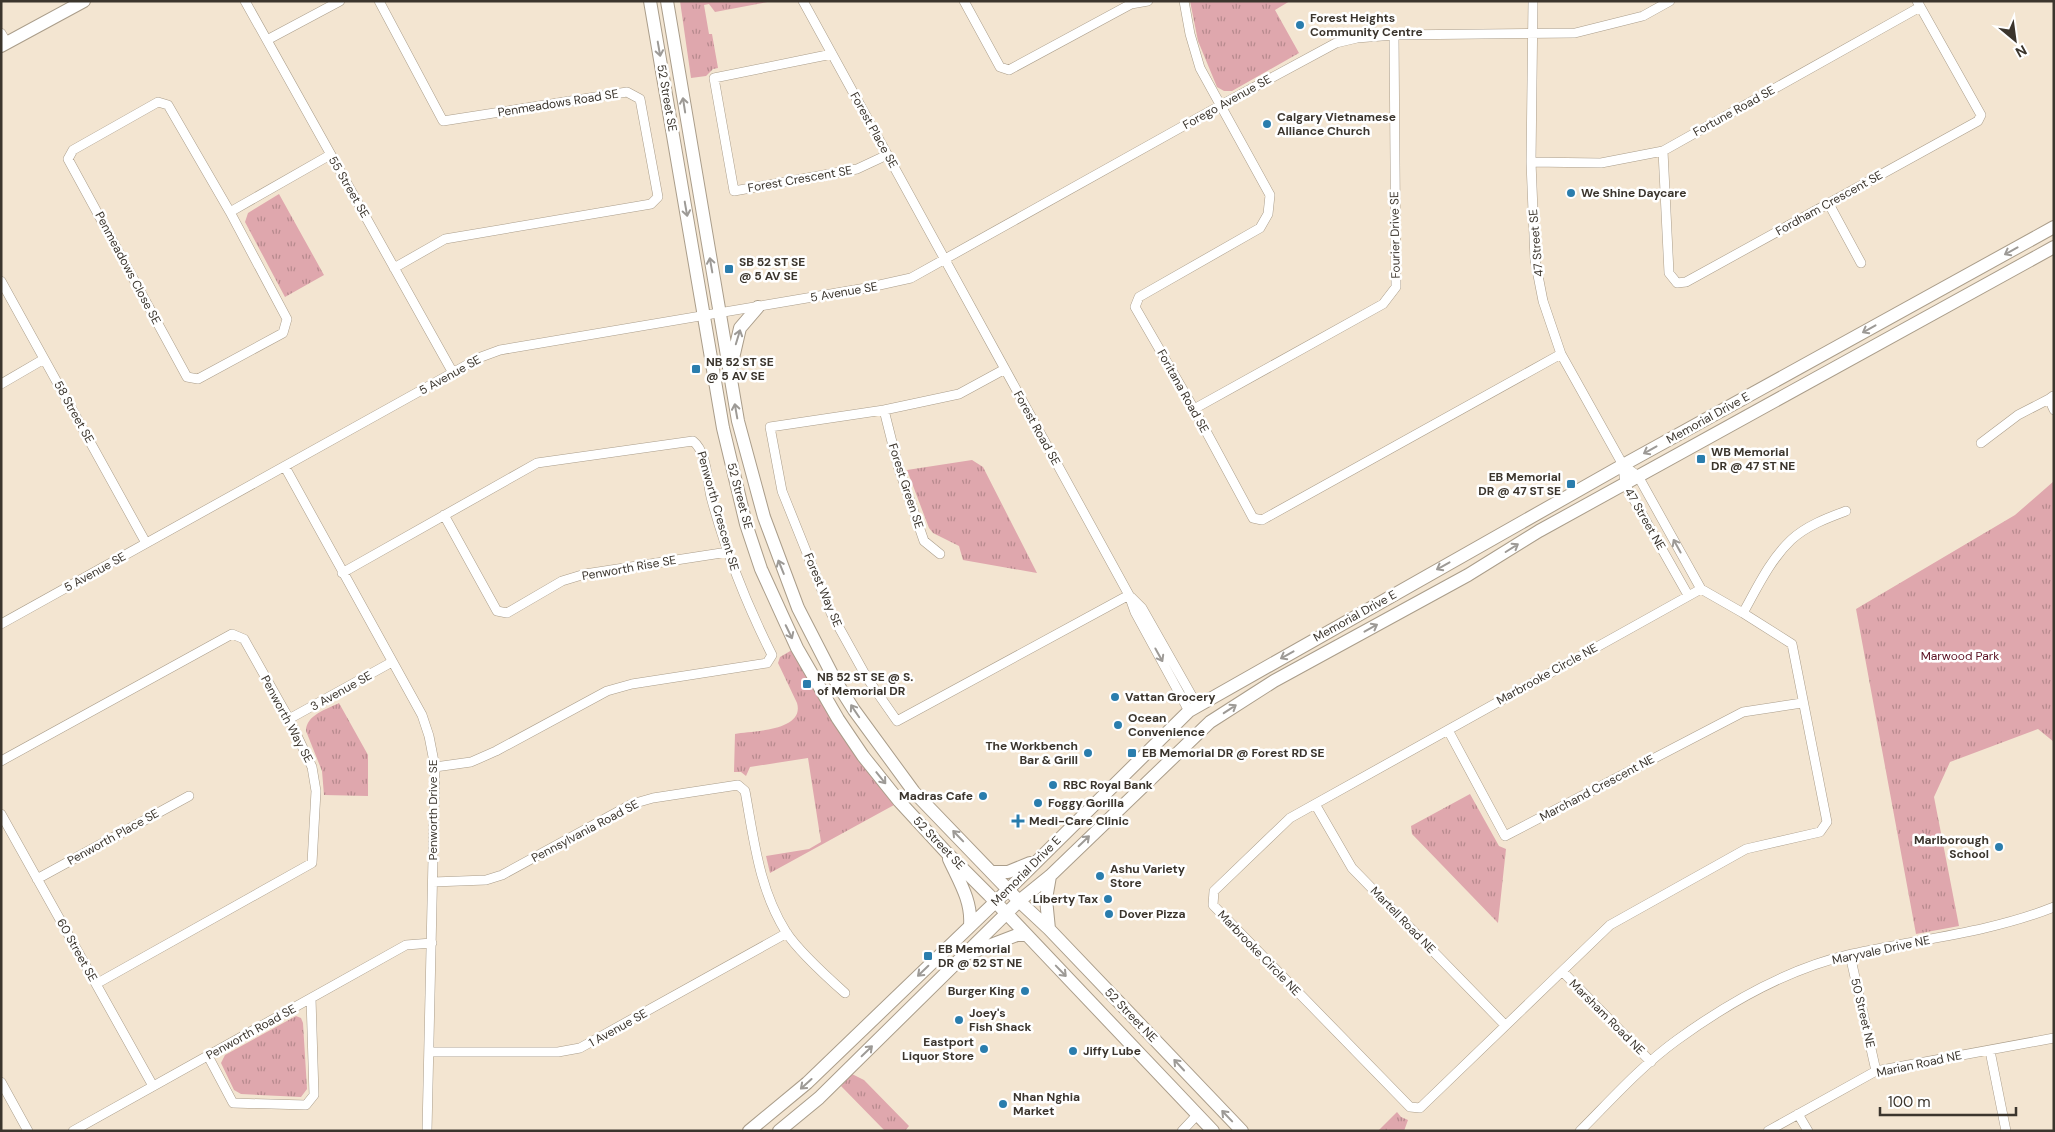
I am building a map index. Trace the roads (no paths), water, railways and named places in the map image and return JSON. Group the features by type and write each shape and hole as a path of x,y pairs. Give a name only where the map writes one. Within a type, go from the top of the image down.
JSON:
{"main road":[{"path":"3,41 84,1"},
{"name":"52 Street SE","path":"650,1 722,428 761,569 782,617 820,690 863,756 899,801 1007,914"},
{"name":"52 Street SE","path":"667,1 738,421 764,517 790,589 814,640 840,687 880,747 914,792 1019,902"},
{"name":"Memorial Drive E","path":"749,1131 807,1083 996,902 1193,708 1623,465 2054,227"},
{"name":"Memorial Drive E","path":"779,1131 819,1098 1019,902 1050,876 1210,722 1274,681 1468,575 1539,531 2054,247"},
{"path":"730,374 740,328 758,307"},
{"path":"946,852 968,900 971,916 970,925"},
{"path":"991,872 1013,871 1038,860"},
{"path":"1049,929 1046,899 1050,876"},
{"name":"52 Street NE","path":"1019,902 1049,929 1242,1131"},
{"name":"52 Street NE","path":"1007,914 1213,1131"},
{"path":"965,955 1017,935 1027,936"},
{"path":"1197,1115 1213,1100"}],"street":[{"name":"55 Street SE","path":"245,1 453,373"},
{"path":"267,40 340,1"},
{"name":"Penmeadows Road SE","path":"379,1 443,121 627,92 640,99 658,197 651,204 445,239 394,268"},
{"name":"Forest Place SE","path":"803,1 945,259"},
{"path":"964,1 1000,67 1009,70 1130,4 1148,1"},
{"name":"Foritana Road SE","path":"1184,1 1190,34 1200,68 1270,195 1268,214 1260,228 1139,298 1135,307 1194,409 1253,518 1262,520 1560,354"},
{"name":"47 Street SE","path":"1533,1 1531,162 1535,260 1543,301 1560,354 1623,465"},
{"path":"1533,34 1575,33 1600,28 1643,16 1670,1"},
{"name":"Fortune Road SE","path":"1531,162 1601,163 1663,151 1919,4"},
{"name":"Fordham Crescent SE","path":"1663,151 1669,273 1677,283 1686,282 1978,121 1981,115 1919,4"},
{"name":"Forego Avenue SE","path":"945,259 1220,105 1336,43 1357,38 1394,35 1533,34"},
{"name":"Fourier Drive SE","path":"1194,409 1383,304 1396,287 1394,35"},
{"name":"Forest Crescent SE","path":"832,54 714,78 734,191 857,169 887,154"},
{"name":"Penmeadows Close SE","path":"158,102 168,105 230,212 287,319 283,333 198,379 186,378 68,159 73,150 158,102"},
{"path":"230,212 330,155"},
{"path":"1829,204 1861,263"},
{"name":"5 Avenue SE","path":"1,624 481,357 500,350 887,285 911,278 945,259"},
{"name":"Forest Road SE","path":"945,259 1129,595 1142,608 1193,708"},
{"name":"58 Street SE","path":"1,281 146,544"},
{"path":"1,384 44,359"},
{"name":"Forest Way SE","path":"1005,369 959,394 884,410 770,427 782,491 831,614 866,678 897,721 1129,595"},
{"path":"1981,443 2018,415 2051,397 2054,410"},
{"name":"Forest Green SE","path":"884,410 898,466 924,541 940,554"},
{"name":"Penworth Crescent SE","path":"342,572 537,462 693,441 700,447 711,496 728,552 748,607 772,655 767,664 632,684 607,691 496,752 471,762 435,767"},
{"name":"47 Street NE","path":"1623,465 1638,476 1701,589"},
{"name":"47 Street NE","path":"1623,465 1624,484 1688,595"},
{"name":"Penworth Drive SE","path":"284,467 422,715 429,736 435,767 427,1131"},
{"path":"1743,613 1776,558 1791,540 1820,521 1846,511"},
{"name":"Penworth Rise SE","path":"444,515 498,610 507,613 562,581 585,574 728,552"},
{"name":"Marbrooke Circle NE","path":"1701,589 1792,644 1802,703 1827,822 1820,832 1746,849 1610,925 1420,1108 1410,1108 1213,905 1214,891 1290,818 1688,595 1701,589"},
{"name":"Penworth Way SE","path":"1,761 232,634 244,639 289,719 312,767 316,791 312,863 96,984"},
{"name":"3 Avenue SE","path":"289,719 392,662"},
{"name":"Marchand Crescent NE","path":"1448,730 1505,836 1743,712 1802,703"},
{"name":"Pennsylvania Road SE","path":"432,882 486,880 502,875 632,804 653,798 738,785 745,791 763,883 787,933 823,973 845,993"},
{"name":"Penworth Place SE","path":"37,879 189,796"},
{"name":"Martell Road NE","path":"1315,804 1352,868 1505,1025"},
{"name":"60 Street SE","path":"1,814 153,1086"},
{"name":"Maryvale Drive NE","path":"1580,1131 1651,1062 1676,1041 1738,1000 1802,970 1850,955 1960,934 2054,907"},
{"name":"1 Avenue SE","path":"430,1052 558,1052 580,1048 787,933"},
{"name":"Penworth Road SE","path":"73,1131 406,945 432,943"},
{"name":"50 Street NE","path":"1850,955 1876,1072"},
{"name":"Marsham Road NE","path":"1563,972 1651,1062"},
{"path":"208,1056 233,1103 306,1105 314,1095 311,998"},
{"name":"Marian Road NE","path":"1768,1131 1876,1072 2054,1038"},
{"path":"1990,1050 2006,1131"},
{"path":"1,1082 28,1131"},
{"path":"1798,1114 1808,1131"},
{"path":"1182,1131 1197,1115"}],"place":[{"name":"Forest Heights Community Centre","path":"1300,25"},
{"name":"Calgary Vietnamese Alliance Church","path":"1267,124"},
{"name":"We Shine Daycare","path":"1571,193"},
{"name":"SB 52 ST SE @ 5 AV SE","path":"729,269"},
{"name":"NB 52 ST SE @ 5 AV SE","path":"696,369"},
{"name":"WB Memorial DR @ 47 ST NE","path":"1701,459"},
{"name":"EB Memorial DR @ 47 ST SE","path":"1571,484"},
{"name":"NB 52 ST SE @ S. of Memorial DR","path":"807,684"},
{"name":"Vattan Grocery","path":"1115,697"},
{"name":"Ocean Convenience","path":"1118,725"},
{"name":"The Workbench Bar & Grill","path":"1088,753"},
{"name":"EB Memorial DR @ Forest RD SE","path":"1132,753"},
{"name":"RBC Royal Bank","path":"1053,785"},
{"name":"Madras Cafe","path":"983,796"},
{"name":"Foggy Gorilla","path":"1038,803"},
{"name":"Medi-Care Clinic","path":"1018,821"},
{"name":"Marlborough School","path":"1999,847"},
{"name":"Ashu Variety Store","path":"1100,876"},
{"name":"Liberty Tax","path":"1108,899"},
{"name":"Dover Pizza","path":"1109,914"},
{"name":"EB Memorial DR @ 52 ST NE","path":"928,956"},
{"name":"Burger King","path":"1025,991"},
{"name":"Joey's Fish Shack","path":"959,1020"},
{"name":"Eastport Liquor Store","path":"984,1049"},
{"name":"Jiffy Lube","path":"1073,1051"},
{"name":"Nhan Nghia Market","path":"1003,1104"}],"park label":[{"name":"Marwood Park","path":"1960,656"}]}
